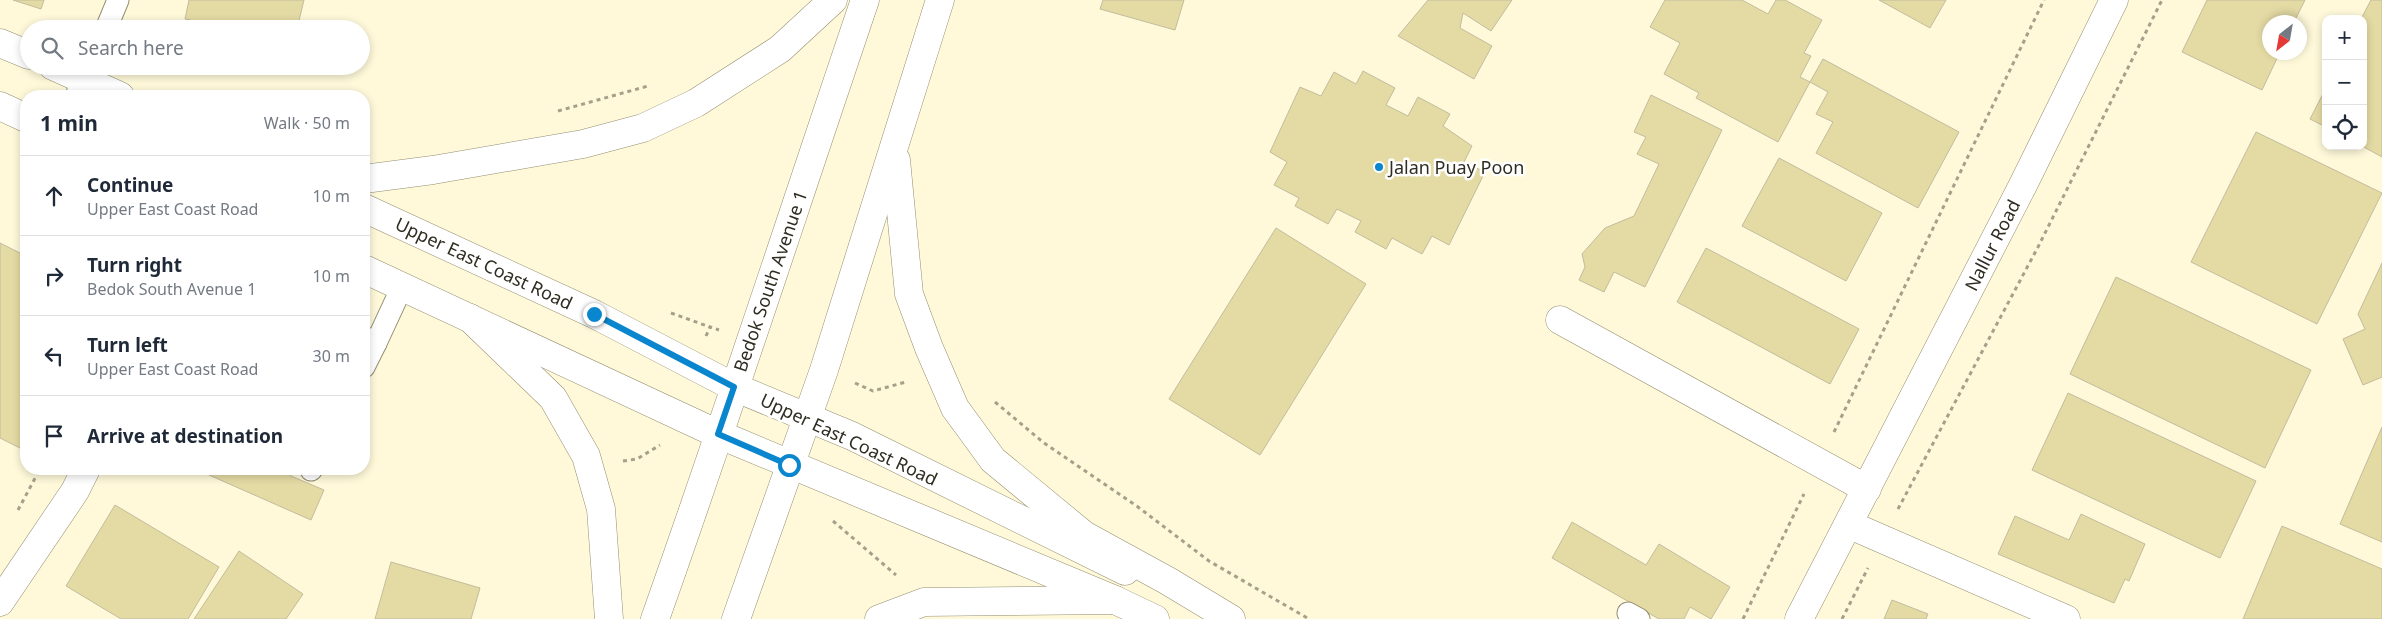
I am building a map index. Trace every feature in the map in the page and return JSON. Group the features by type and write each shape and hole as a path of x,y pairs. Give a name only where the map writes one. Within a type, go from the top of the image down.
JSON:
{"main road":[{"path":"370,178 535,153 583,144 643,128 696,103 780,49 833,0"},
{"name":"Bedok South Avenue 1","path":"656,619 865,0"},
{"path":"736,619 806,416 824,370 895,149 940,0"},
{"name":"Nallur Road","path":"1799,619 1850,525 2024,184 2114,0"},
{"path":"0,43 20,52"},
{"path":"82,80 106,90"},
{"path":"0,106 20,115"},
{"path":"895,149 909,294 928,348 955,408 993,460 1084,535 1168,581 1231,619"},
{"name":"Upper East Coast Road","path":"370,211 594,314 734,387 852,436 1226,619"},
{"path":"370,272 567,366 718,434 1115,600 1155,619"},
{"path":"470,318 552,398 586,456 601,509 609,619"},
{"path":"1560,320 1867,489"},
{"path":"0,602 75,492 83,475"},
{"path":"1850,525 2066,619"},
{"path":"879,619 924,602 1115,600"}],"lane":[{"path":"110,20 118,0"},
{"path":"370,340 402,287"}],"path":[{"path":"1743,619 2044,0"},
{"path":"1842,619 1882,539 2038,248 2162,0"},
{"path":"549,114 653,84"},
{"path":"992,400 1044,443 1138,507 1209,561 1309,619"},
{"path":"15,517 37,475"},
{"path":"829,518 890,568 924,602"}],"building":[{"path":"13,0 44,0 41,9"},
{"path":"189,0 304,0 299,20 185,19"},
{"path":"1103,0 1184,0 1175,30 1100,9"},
{"path":"1428,0 1512,0 1491,31 1463,13 1460,28 1492,46 1474,79 1398,36"},
{"path":"1665,0 1742,0 1768,14 1776,0 1785,0 1822,20 1804,53 1811,56 1800,77 1810,82 1778,142 1696,98 1699,93 1664,74 1680,43 1650,27"},
{"path":"1879,0 1946,0 1930,28"},
{"path":"2207,0 2305,0 2298,15 2262,15 2262,60 2276,60 2262,90 2182,52"},
{"path":"2371,0 2382,0 2382,157 2367,149 2367,15 2363,15"},
{"path":"1823,59 1959,132 1918,208 1816,153 1833,122 1816,114 1828,92 1810,82"},
{"name":"Jalan Puay Poon","path":"1363,71 1395,88 1386,105 1408,116 1418,97 1450,114 1443,126 1472,146 1464,162 1485,172 1449,245 1432,236 1422,254 1392,238 1386,249 1355,232 1361,221 1337,209 1328,224 1295,206 1299,198 1274,185 1287,162 1270,152 1300,87 1321,96 1334,72 1356,84"},
{"path":"1651,95 1722,130 1645,287 1614,272 1604,292 1579,280 1585,267 1582,254 1605,228 1634,216 1659,164 1637,154 1646,137 1634,132"},
{"path":"2322,96 2322,125 2310,119"},
{"path":"2256,132 2382,193 2317,324 2191,262"},
{"path":"1779,158 1882,213 1846,281 1742,226"},
{"path":"1276,228 1366,284 1260,455 1169,399"},
{"path":"0,243 20,253 20,448 0,438"},
{"path":"1706,248 1859,329 1830,384 1677,302"},
{"path":"2382,263 2382,377 2363,385 2343,339 2365,329 2358,314"},
{"path":"2116,277 2311,370 2265,468 2070,374"},
{"path":"2068,393 2256,481 2220,558 2032,470"},
{"path":"2382,427 2382,542 2340,524"},
{"path":"209,475 291,475 324,490 311,520"},
{"path":"115,505 219,567 188,619 121,619 66,586"},
{"path":"2081,514 2145,544 2129,581 2125,579 2114,603 1998,554 2015,516 2069,540"},
{"path":"1572,522 1646,565 1659,544 1730,587 1711,619 1690,607 1684,619 1659,619 1552,558"},
{"path":"2282,526 2382,569 2382,619 2243,619"},
{"path":"239,551 303,594 286,619 194,619"},
{"path":"391,562 480,588 471,619 375,619"},
{"path":"1892,600 1928,614 1926,619 1884,619"}],"place":[{"name":"Jalan Puay Poon","path":"1379,167"}],"route":[{"path":"594,314 734,387 718,434 789,465"}]}
